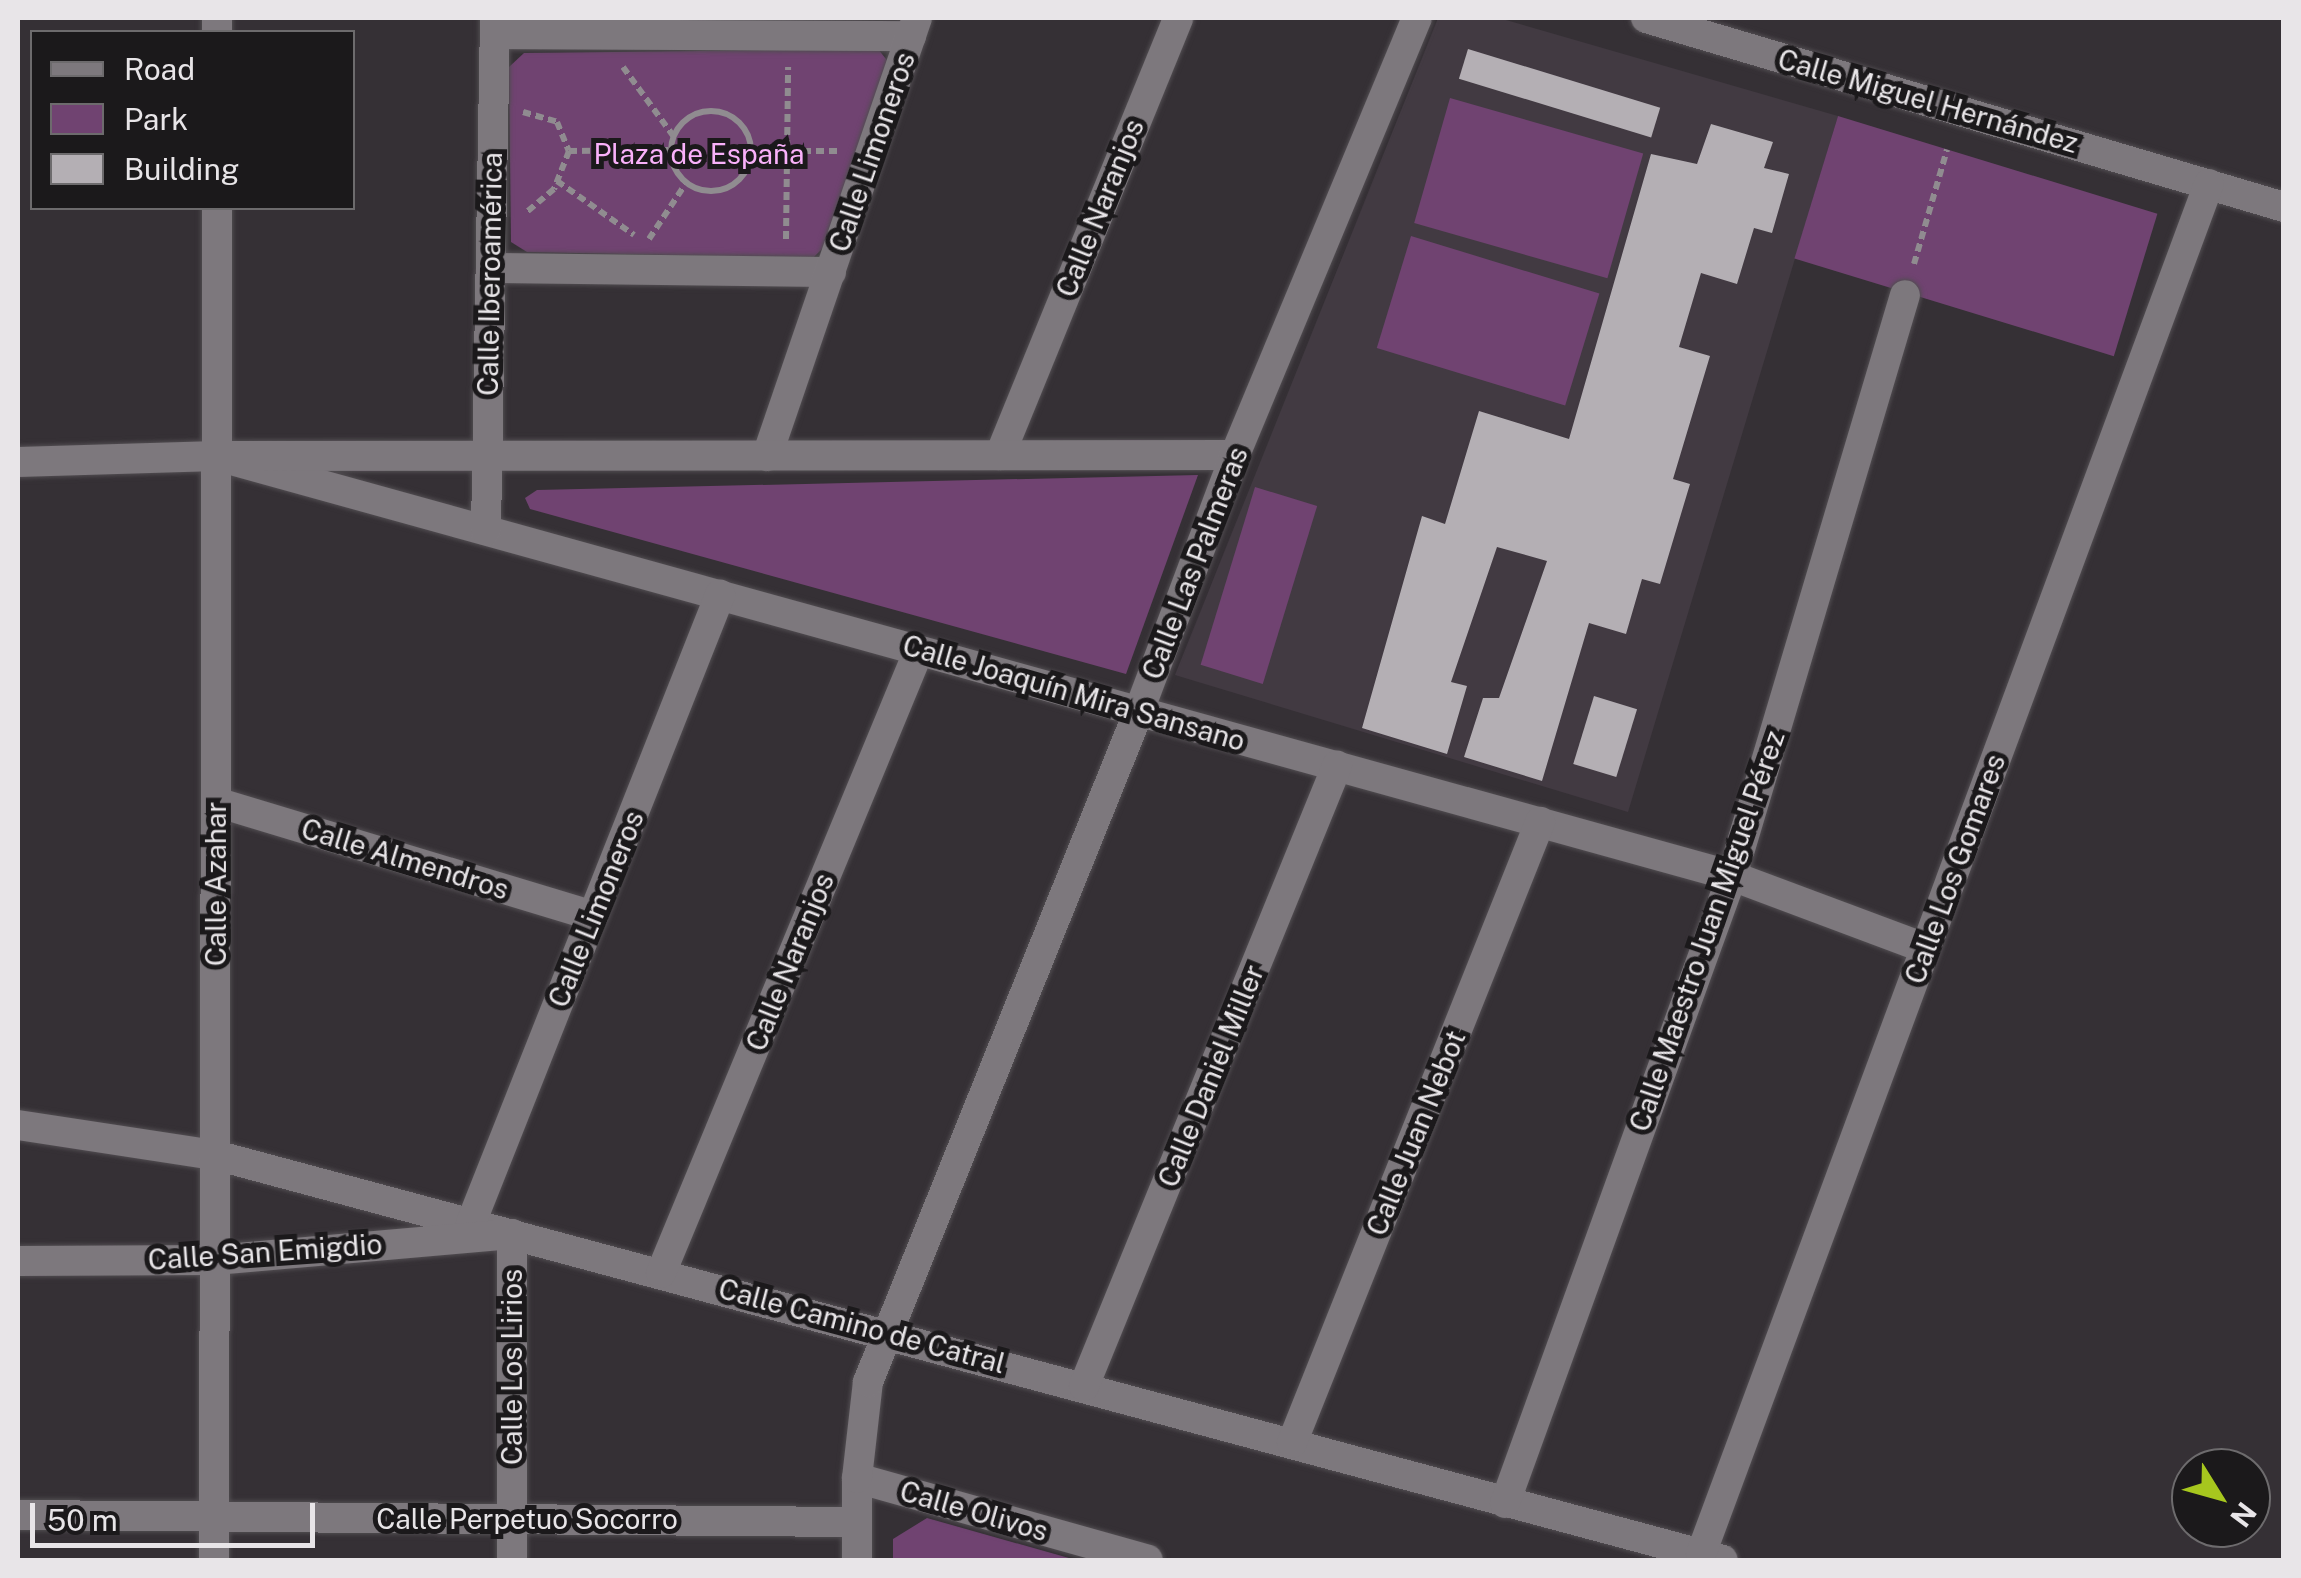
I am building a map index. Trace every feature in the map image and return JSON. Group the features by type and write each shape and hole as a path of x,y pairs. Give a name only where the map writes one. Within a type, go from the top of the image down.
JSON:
{"street":[{"name":"Calle Naranjos","path":"1000,455 1178,18"},
{"name":"Calle Las Palmeras","path":"857,1560 857,1478 868,1382 1139,712 1235,455 1418,18"},
{"name":"Calle Miguel Hernández","path":"1646,18 2284,207"},
{"path":"495,26 598,34 789,36 914,27"},
{"name":"Calle Iberoamérica","path":"486,530 495,26"},
{"name":"Calle Limoneros","path":"767,456 914,27"},
{"name":"Calle Los Gomares","path":"1712,1557 1926,948 2209,184"},
{"name":"Calle Azahar","path":"214,1560 217,210"},
{"path":"490,268 831,272"},
{"name":"Calle Maestro Juan Miguel Pérez","path":"1505,1503 1732,876 1905,295"},
{"path":"18,462 216,456 1235,455"},
{"name":"Calle Joaquín Mira Sansano","path":"216,456 1732,876 1926,948"},
{"name":"Calle Limoneros","path":"471,1223 720,595"},
{"name":"Calle Naranjos","path":"661,1273 918,650"},
{"name":"Calle Daniel Miller","path":"1084,1386 1337,766"},
{"name":"Calle Almendros","path":"216,802 593,916"},
{"name":"Calle Juan Nebot","path":"1292,1443 1540,822"},
{"name":"Calle Camino de Catral","path":"18,1124 215,1155 304,1182 887,1332 1712,1557"},
{"name":"Calle San Emigdio","path":"18,1260 215,1260 512,1234"},
{"name":"Calle Los Lirios","path":"512,1234 512,1560"},
{"name":"Calle Olivos","path":"857,1478 1148,1560"},
{"name":"Calle Perpetuo Socorro","path":"18,1516 857,1522"}],"path":[{"path":"598,34 674,137"},
{"path":"786,271 789,36"},
{"path":"492,228 533,209 558,182 568,151 557,122 539,115 493,109"},
{"path":"705,112 725,114 743,127 751,151 748,167 734,184 714,191 686,183 670,150 674,137 692,116 705,112"},
{"path":"568,151 670,150"},
{"path":"751,151 872,150"},
{"path":"1905,295 1946,150"},
{"path":"558,182 646,243 686,183"}],"shaded area":[{"path":"1438,18 1499,18 1838,116 1628,812 1175,675"}],"green space":[{"name":"Plaza de España","path":"878,49 890,64 828,243 813,258 527,252 511,242 509,67 524,53"},
{"path":"1450,98 1643,153 1607,278 1414,223"},
{"path":"1838,116 2157,214 2114,356 1794,258"},
{"path":"1411,236 1599,294 1565,405 1377,348"},
{"path":"1198,475 1126,674 530,509 525,498 537,490"},
{"path":"1255,487 1317,506 1263,684 1201,665"},
{"path":"927,1518 1076,1560 893,1560 893,1539"}],"building":[{"path":"1468,49 1660,108 1651,137 1459,79"},
{"path":"1711,124 1773,142 1764,168 1789,174 1772,233 1754,228 1737,284 1701,273 1679,347 1710,356 1673,479 1690,484 1660,584 1642,579 1626,634 1589,623 1542,781 1464,757 1483,698 1499,698 1547,561 1497,547 1451,682 1467,686 1447,754 1362,728 1422,516 1445,524 1479,411 1569,439 1651,154 1697,164"},
{"path":"1594,696 1637,709 1616,777 1573,764"}]}
